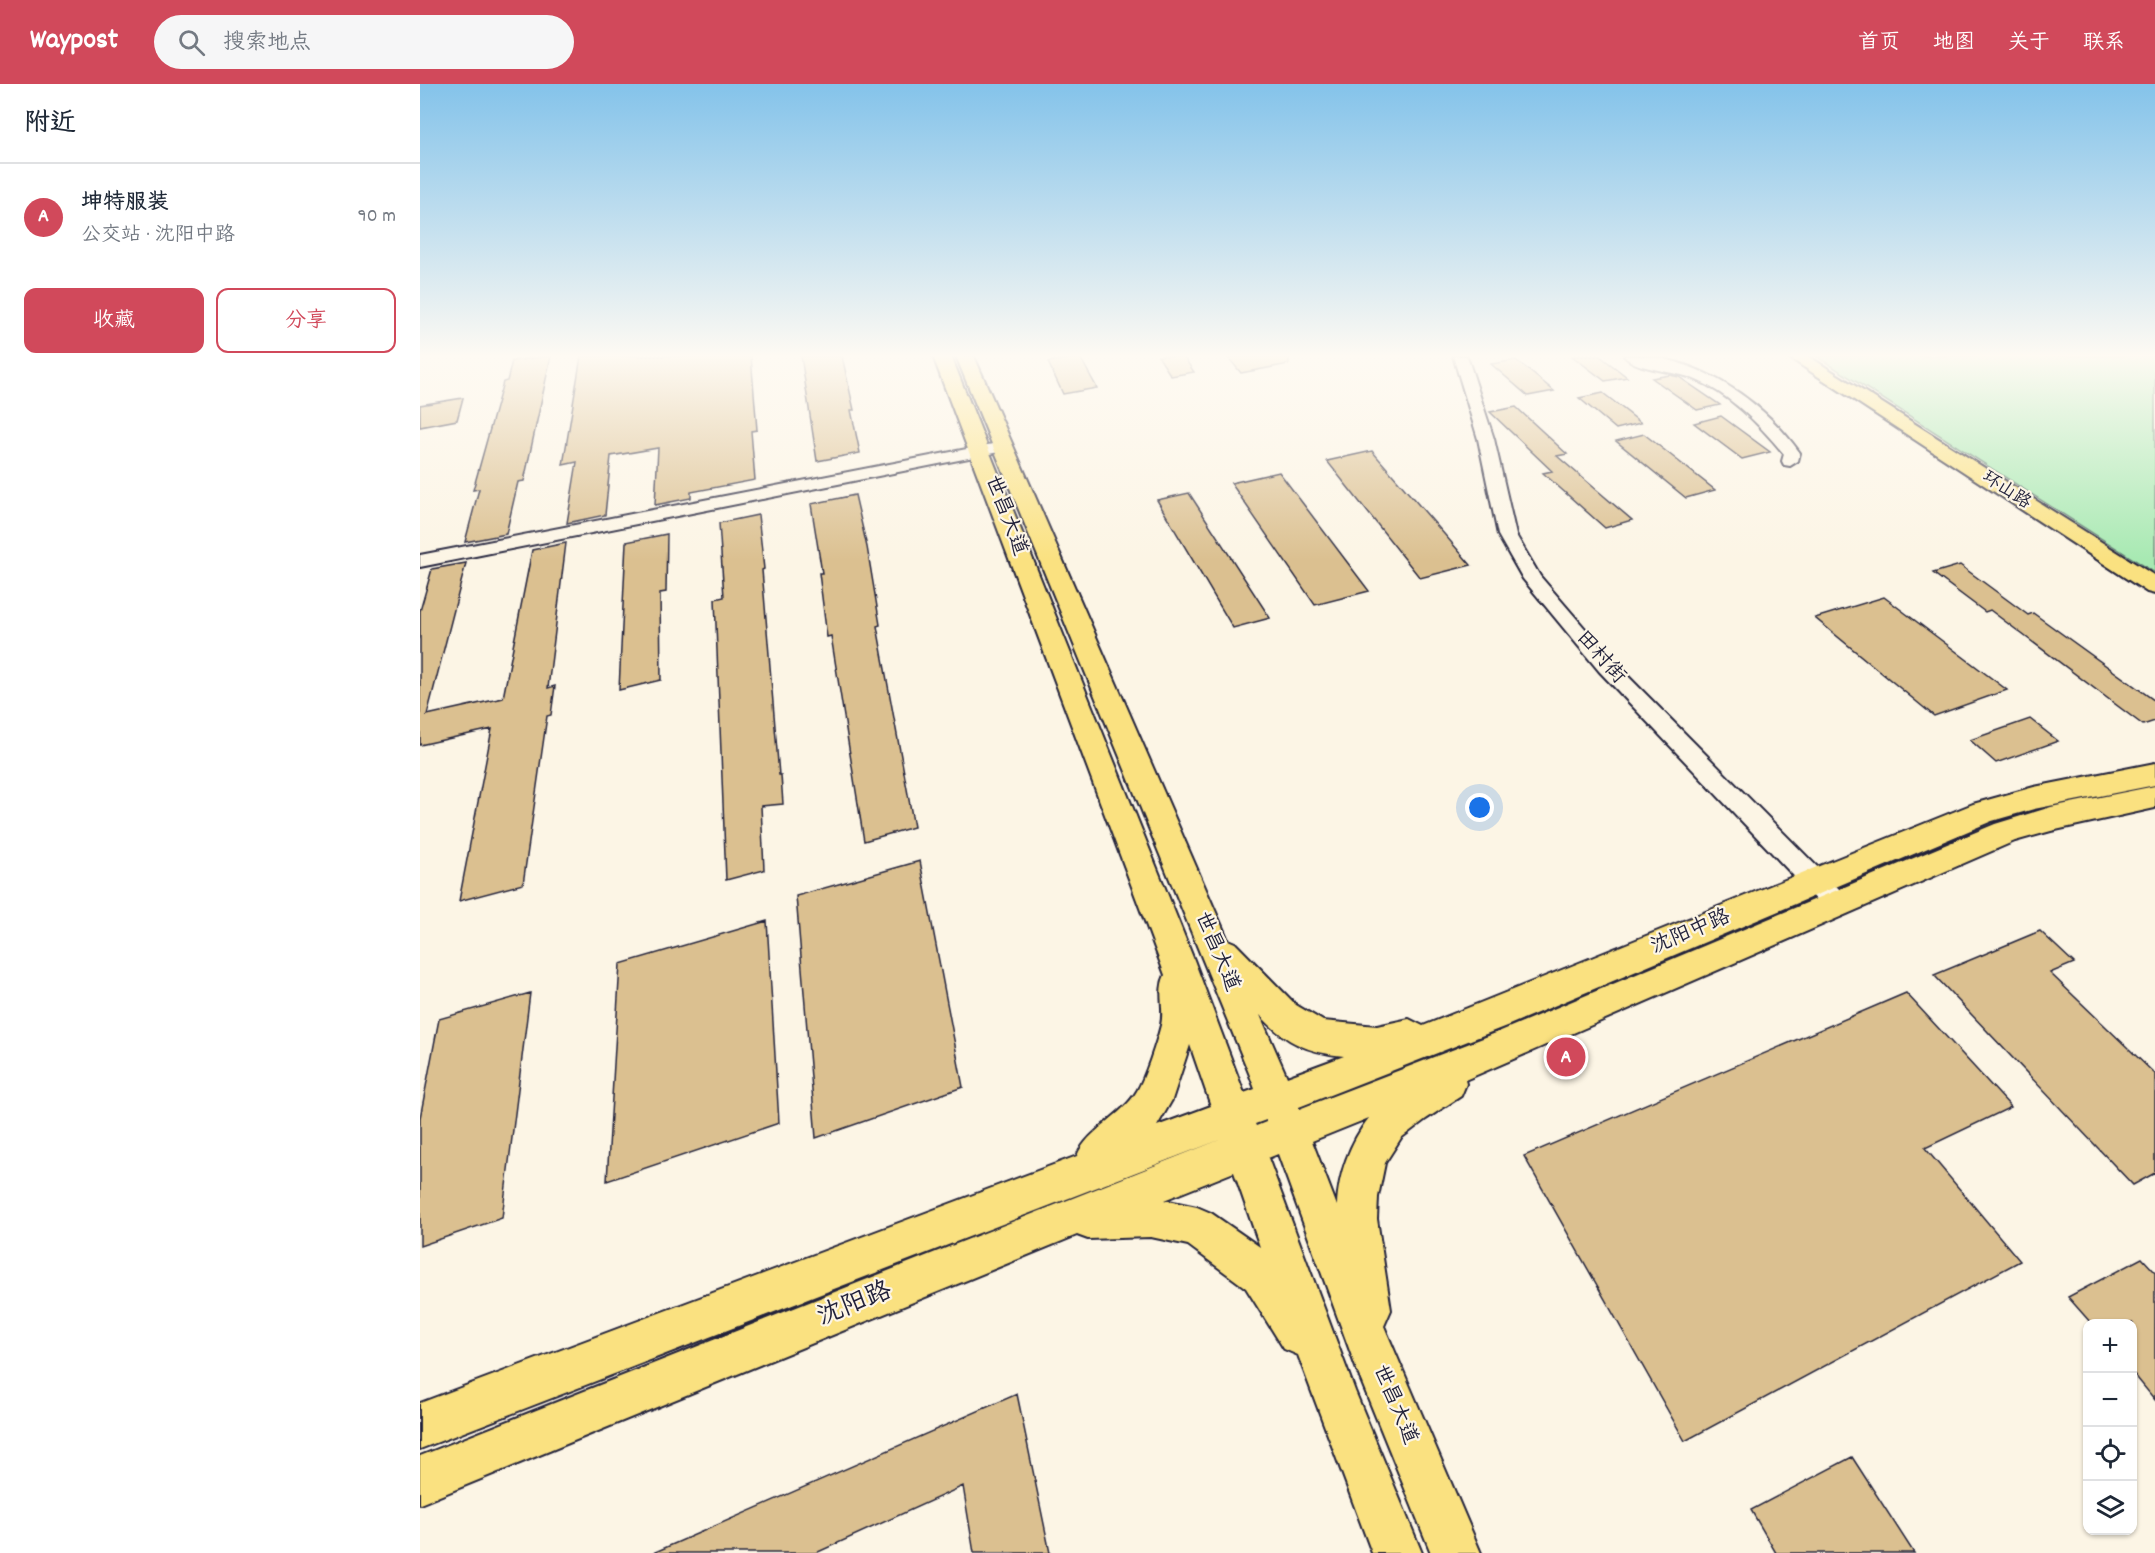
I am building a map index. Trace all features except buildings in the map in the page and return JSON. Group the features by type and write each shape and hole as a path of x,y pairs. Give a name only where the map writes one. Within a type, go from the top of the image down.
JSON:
{"main road":[{"name":"世昌大道","path":"979,425 992,449 1212,941 1284,1116 1380,1373 1456,1553"},
{"name":"世昌大道","path":"985,425 1333,1391 1397,1553"},
{"name":"环山路","path":"1903,425 2155,587"},
{"path":"1380,1373 1355,1208 1362,1166 1382,1132 1503,1030 1826,892 1984,812 2034,798 2155,774"},
{"path":"1826,892 2050,819 2155,797"},
{"path":"1212,941 1284,1016 1317,1037 1377,1042 1503,1030"},
{"path":"1082,1171 1140,1119 1154,1100 1179,1024 1177,960"},
{"name":"沈阳路","path":"420,1426 1082,1171 1240,1132 1503,1030"},
{"name":"沈阳路","path":"420,1480 1063,1220 1240,1132"},
{"path":"1063,1220 1151,1217 1197,1227 1261,1273 1333,1391"}],"street":[{"name":"田村街","path":"1482,425 1507,535 1532,579 1606,666 1826,892"},
{"path":"1768,425 1792,453 1790,461"},
{"path":"420,561 992,449"}],"green space":[{"path":"1923,425 2155,425 2155,573"}],"place":[{"name":"坤特服装","path":"1566,1057"}]}
